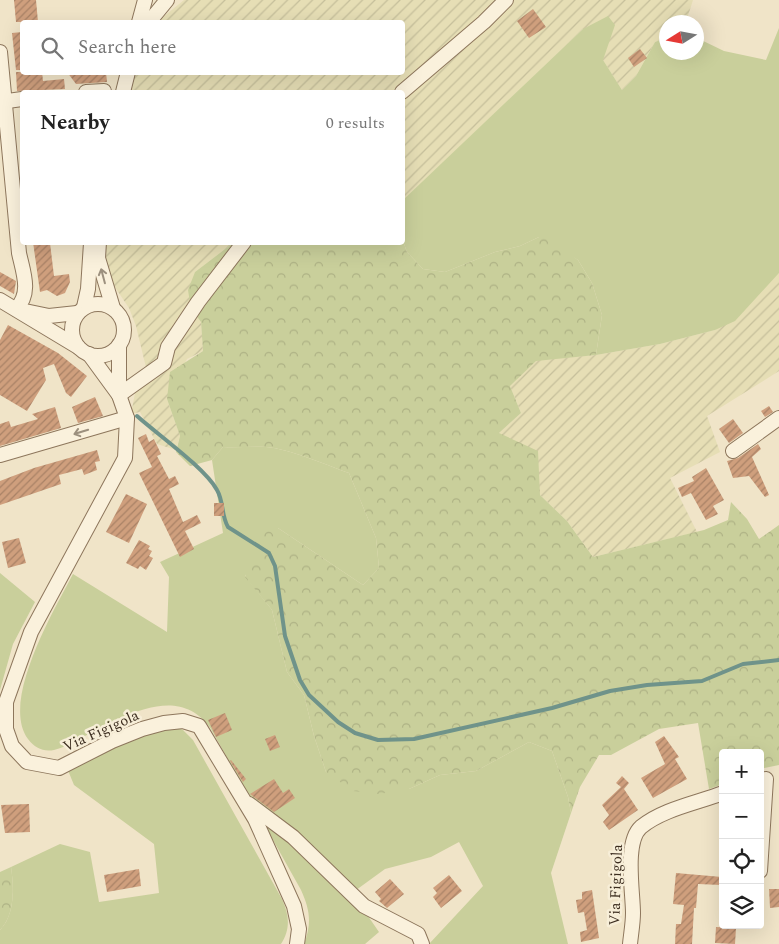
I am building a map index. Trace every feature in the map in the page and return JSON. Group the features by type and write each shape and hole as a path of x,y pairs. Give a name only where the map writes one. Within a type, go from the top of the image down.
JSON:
{"street":[{"path":"140,20 145,0"},
{"path":"151,20 167,0"},
{"path":"404,90 484,22 506,0"},
{"path":"0,52 2,102 19,253 26,285 36,307 46,316"},
{"path":"124,90 127,75"},
{"path":"2,102 20,100"},
{"path":"92,245 88,289 72,330 84,351 119,396"},
{"path":"99,245 98,258 113,308"},
{"path":"119,396 164,363 168,347 193,309 242,245"},
{"path":"16,309 23,300 26,285"},
{"path":"0,300 84,351 106,354 119,345"},
{"path":"16,309 46,316 80,310 98,303 113,308 119,314 124,329 119,345 119,396"},
{"name":"Via Figigola","path":"119,396 128,418 125,458 32,632 17,668 6,702 6,729 12,746 27,762 59,768 112,741 142,729 164,723 183,721 199,726 214,755 255,819 294,906 299,929 297,944"},
{"path":"0,455 128,418"},
{"path":"733,451 779,418"},
{"path":"763,839 769,778"},
{"name":"Via Figigola","path":"630,944 633,915 631,854 633,839 639,828 656,818 720,794"},
{"path":"244,800 293,837 364,906 418,934 422,944"}],"shaded area":[{"path":"184,0 693,0 688,15 659,15 659,41 655,42 636,76 622,90 583,29 405,199 405,90 126,90 129,75 405,75 405,20 159,20"},
{"path":"102,245 230,245 195,272 191,309 201,322 203,351 187,359 167,399 180,436 176,450 157,444 140,412 131,414 135,393 139,385 149,380 136,326 129,308 106,274"},
{"path":"779,273 779,371 707,416 720,452 670,478 697,532 593,557 567,521 540,495 499,433 521,413 510,386 536,360 596,355 660,344 715,330"}],"green space":[{"path":"608,16 615,25 603,60 622,90 636,76 655,42 659,41 659,60 704,60 704,41 724,51 766,60 779,28 779,273 735,321 715,330 660,344 596,355 602,315 592,283 578,260 539,237 520,246 495,252 445,272 423,269 407,252 404,245 405,198 583,29"},
{"path":"539,237 547,237 578,260 592,283 602,315 596,355 536,361 510,386 521,413 499,433 538,451 540,495 567,521 593,557 704,530 728,520 731,502 747,519 759,539 779,525 779,765 764,768 764,749 719,749 719,785 709,789 698,723 659,729 611,755 599,755 580,787 571,813 568,797 552,751 529,742 476,771 440,775 409,789 379,794 353,791 326,772 314,736 304,695 287,672 272,610 245,577 250,558 267,528 278,528 363,585 379,568 376,538 349,473 276,448 223,447 212,460 190,466 176,452 180,436 167,399 170,372 203,351 201,322 191,309 188,290 195,272 230,245 404,245 407,252 423,269 445,272 495,252 520,246"},
{"path":"223,447 276,448 349,473 376,538 379,568 363,585 278,528 245,576 272,610 287,672 304,695 314,736 326,772 409,789 440,775 476,771 529,742 552,751 568,797 571,813 551,873 568,944 429,944 483,886 459,842 431,857 385,869 352,893 379,932 365,944 304,944 309,917 301,890 211,729 197,715 182,707 147,708 54,750 40,749 28,739 21,723 21,703 25,680 43,632 73,574 167,632 169,577 160,562 223,533 212,460"},
{"path":"0,573 35,602 13,644 0,690"},
{"path":"177,727 193,740 282,899 288,927 281,944 0,944 0,930 5,924 11,909 13,883 11,867 60,844 90,852 99,902 159,893 154,844 74,785 67,768 143,732"},
{"path":"11,867 13,892 11,909 5,924 0,930 0,872"}],"building":[{"path":"14,0 36,0 38,20 20,20 20,22 16,22"},
{"path":"533,9 546,27 529,38 517,21"},
{"path":"20,32 20,70 16,70 12,33"},
{"path":"640,49 647,58 634,67 628,58"},
{"path":"16,72 20,72 20,75 42,75 43,81 64,79 65,89 17,91"},
{"path":"69,75 106,75 107,82 76,84"},
{"path":"33,245 50,245 54,276 69,274 70,282 65,293 57,296 47,290 40,292"},
{"path":"0,272 16,281 14,294 0,286"},
{"path":"8,325 58,353 87,376 71,397 66,393 54,364 43,368 46,380 27,411 0,395 0,340"},
{"path":"95,397 103,416 78,423 72,407"},
{"path":"769,406 773,412 765,417 761,411"},
{"path":"55,407 61,428 0,446 0,424 9,421 11,427 38,419 32,414"},
{"path":"733,419 743,433 729,443 719,429"},
{"path":"146,434 149,442 154,439 161,454 157,456 169,479 175,476 179,484 169,489 183,522 197,515 201,523 185,531 194,549 180,557 139,473 152,467 138,438"},
{"path":"758,444 761,449 752,457 769,495 765,497 749,476 733,478 727,461 738,458"},
{"path":"97,450 100,461 95,462 97,470 84,475 82,469 59,475 61,484 0,505 0,481 34,468"},
{"path":"706,468 724,500 713,506 718,514 706,520 691,493 682,497 678,488 694,481 692,477"},
{"path":"126,494 147,504 129,543 106,532"},
{"path":"214,503 224,503 224,516 214,516"},
{"path":"19,538 26,563 8,568 2,542"},
{"path":"139,540 150,546 148,549 152,551 149,556 153,558 146,570 140,566 138,569 126,563"},
{"path":"225,713 232,730 216,737 208,720"},
{"path":"275,735 280,747 270,751 265,739"},
{"path":"664,736 679,757 675,759 687,779 653,798 641,778 665,764 655,742"},
{"path":"230,761 246,779 243,782"},
{"path":"622,776 629,783 624,789 638,810 609,830 603,822 609,815 602,805 621,787 616,783"},
{"path":"274,779 283,793 289,789 295,798 274,812 250,794"},
{"path":"29,804 30,832 5,833 1,805"},
{"path":"139,869 141,886 107,892 104,875"},
{"path":"676,873 719,877 719,885 698,884 696,908 694,908 692,944 675,944 676,924 681,924 684,905 673,904"},
{"path":"449,875 462,891 441,908 433,897 437,893 433,888"},
{"path":"390,879 404,894 387,908 379,901 381,899 375,892"},
{"path":"769,889 779,889 779,907 770,908"},
{"path":"592,890 599,938 581,942 580,932 587,930 584,912 578,913 576,900 582,899 582,892"},
{"path":"716,927 719,927 719,929 736,929 735,944 715,943"}],"waterway":[{"path":"137,416 192,462 211,481 219,495 228,527 269,553 275,566 285,636 300,680 309,695 338,722 355,733 378,740 414,739 552,708 610,691 647,685 702,681 743,664 779,660"}]}
